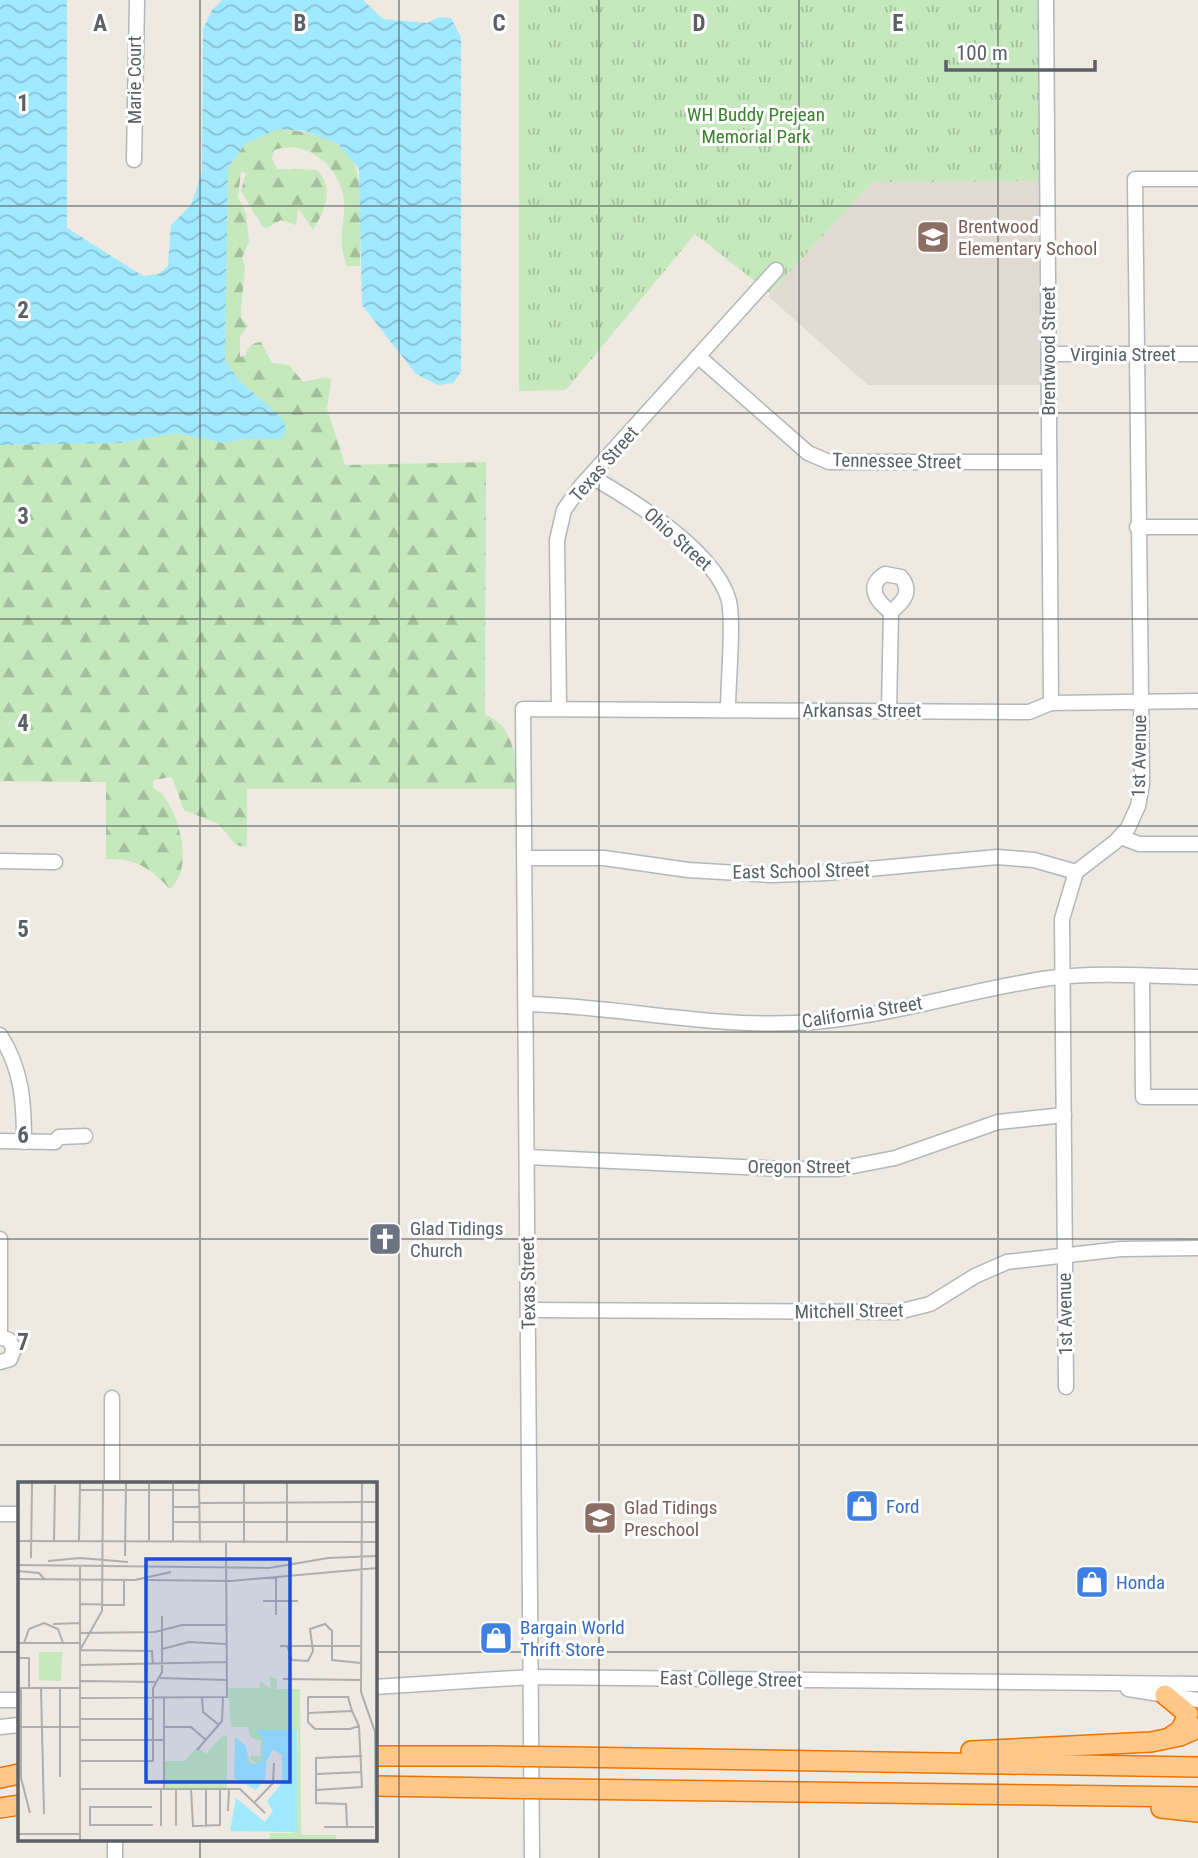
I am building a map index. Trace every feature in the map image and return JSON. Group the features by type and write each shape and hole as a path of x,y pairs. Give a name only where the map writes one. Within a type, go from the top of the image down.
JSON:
{"highway":[{"path":"1165,1695 1188,1714 1181,1730 1168,1739"},
{"path":"782,1761 864,1752 1014,1750 1168,1739 1198,1728"},
{"path":"376,1756 1198,1767"},
{"path":"0,1778 18,1774"},
{"path":"376,1786 1198,1797"},
{"path":"1042,1796 1198,1812"},
{"path":"0,1808 18,1805"}],"street":[{"name":"Marie Court","path":"134,160 137,0"},
{"name":"Brentwood Street","path":"1046,0 1051,703"},
{"name":"1st Avenue","path":"1066,1387 1063,914 1076,872 1121,837 1134,817 1141,795 1135,179 1198,179"},
{"name":"Texas Street","path":"559,708 557,540 564,510 581,486 592,477 776,270"},
{"name":"Virginia Street","path":"1049,354 1198,354"},
{"name":"Tennessee Street","path":"699,356 808,453 820,459 841,462 1049,462"},
{"name":"Ohio Street","path":"592,477 638,503 712,568 723,584 729,604 727,709"},
{"path":"1137,527 1198,527"},
{"path":"889,710 891,612"},
{"name":"Arkansas Street","path":"523,709 1029,712 1051,703 1198,701"},
{"name":"Texas Street","path":"523,709 533,1858"},
{"path":"1121,837 1139,844 1198,844"},
{"name":"East School Street","path":"525,858 604,858 688,870 771,875 826,873 997,857 1034,860 1076,872"},
{"path":"0,861 55,862"},
{"name":"California Street","path":"526,1004 609,1008 714,1022 795,1023 872,1014 1063,977 1198,977"},
{"path":"1142,977 1143,1097 1198,1097"},
{"path":"0,1035 11,1053 21,1080 24,1142"},
{"name":"Oregon Street","path":"527,1157 783,1170 838,1169 895,1158 998,1122 1064,1115"},
{"path":"0,1141 55,1142 59,1136 85,1136"},
{"path":"0,1240 0,1337 9,1340 13,1349 10,1359 0,1362"},
{"name":"Mitchell Street","path":"528,1310 898,1312 930,1304 1000,1263 1065,1254 1198,1248"},
{"path":"112,1398 112,1482"},
{"path":"0,1514 18,1514"},
{"name":"East College Street","path":"376,1687 531,1677 1088,1684 1120,1681 1198,1684"},
{"name":"East College Street","path":"1088,1684 1198,1700"},
{"path":"0,1700 18,1700"},
{"path":"0,1727 18,1725"},
{"path":"115,1840 115,1858"}],"shaded area":[{"name":"Brentwood Elementary School","path":"1044,181 1045,385 868,385 768,296 873,182"}],"green space":[{"name":"WH Buddy Prejean Memorial Park","path":"519,0 1043,0 1044,181 873,182 770,293 695,234 566,390 519,391"},
{"path":"278,129 310,134 333,142 348,155 356,170 360,190 360,266 347,266 342,245 343,195 340,184 327,164 308,151 297,148 274,150 272,159 277,169 317,170 322,177 326,184 326,199 313,230 298,208 296,225 281,220 267,228 262,226 241,191 246,173 241,172 238,197 246,214 249,242 242,258 245,268 241,318 248,326 240,336 240,357 246,355 255,343 261,342 272,363 289,365 303,382 326,377 331,380 327,408 345,465 486,462 485,715 494,719 508,735 515,757 516,789 247,789 247,847 236,845 219,824 184,810 172,777 153,780 153,787 164,796 180,832 183,857 181,870 170,889 142,866 126,860 106,859 106,782 0,781 0,445 121,443 176,433 224,443 244,439 284,420 238,379 225,360 228,168 245,144"}],"water":[{"path":"0,0 67,0 67,228 143,276 159,274 168,266 171,225 191,205 202,172 203,29 212,10 222,0 363,0 383,19 427,23 439,17 451,18 461,37 461,372 453,383 438,385 416,374 362,305 359,169 338,144 305,131 278,129 245,144 228,168 225,360 238,379 284,420 286,431 281,439 244,439 224,443 176,433 121,443 0,445"}],"place":[{"name":"Brentwood Elementary School","path":"933,237"},
{"name":"Glad Tidings Church","path":"385,1239"},
{"name":"Ford","path":"862,1506"},
{"name":"Glad Tidings Preschool","path":"600,1518"},
{"name":"Honda","path":"1092,1582"},
{"name":"Bargain World Thrift Store","path":"496,1638"}]}
